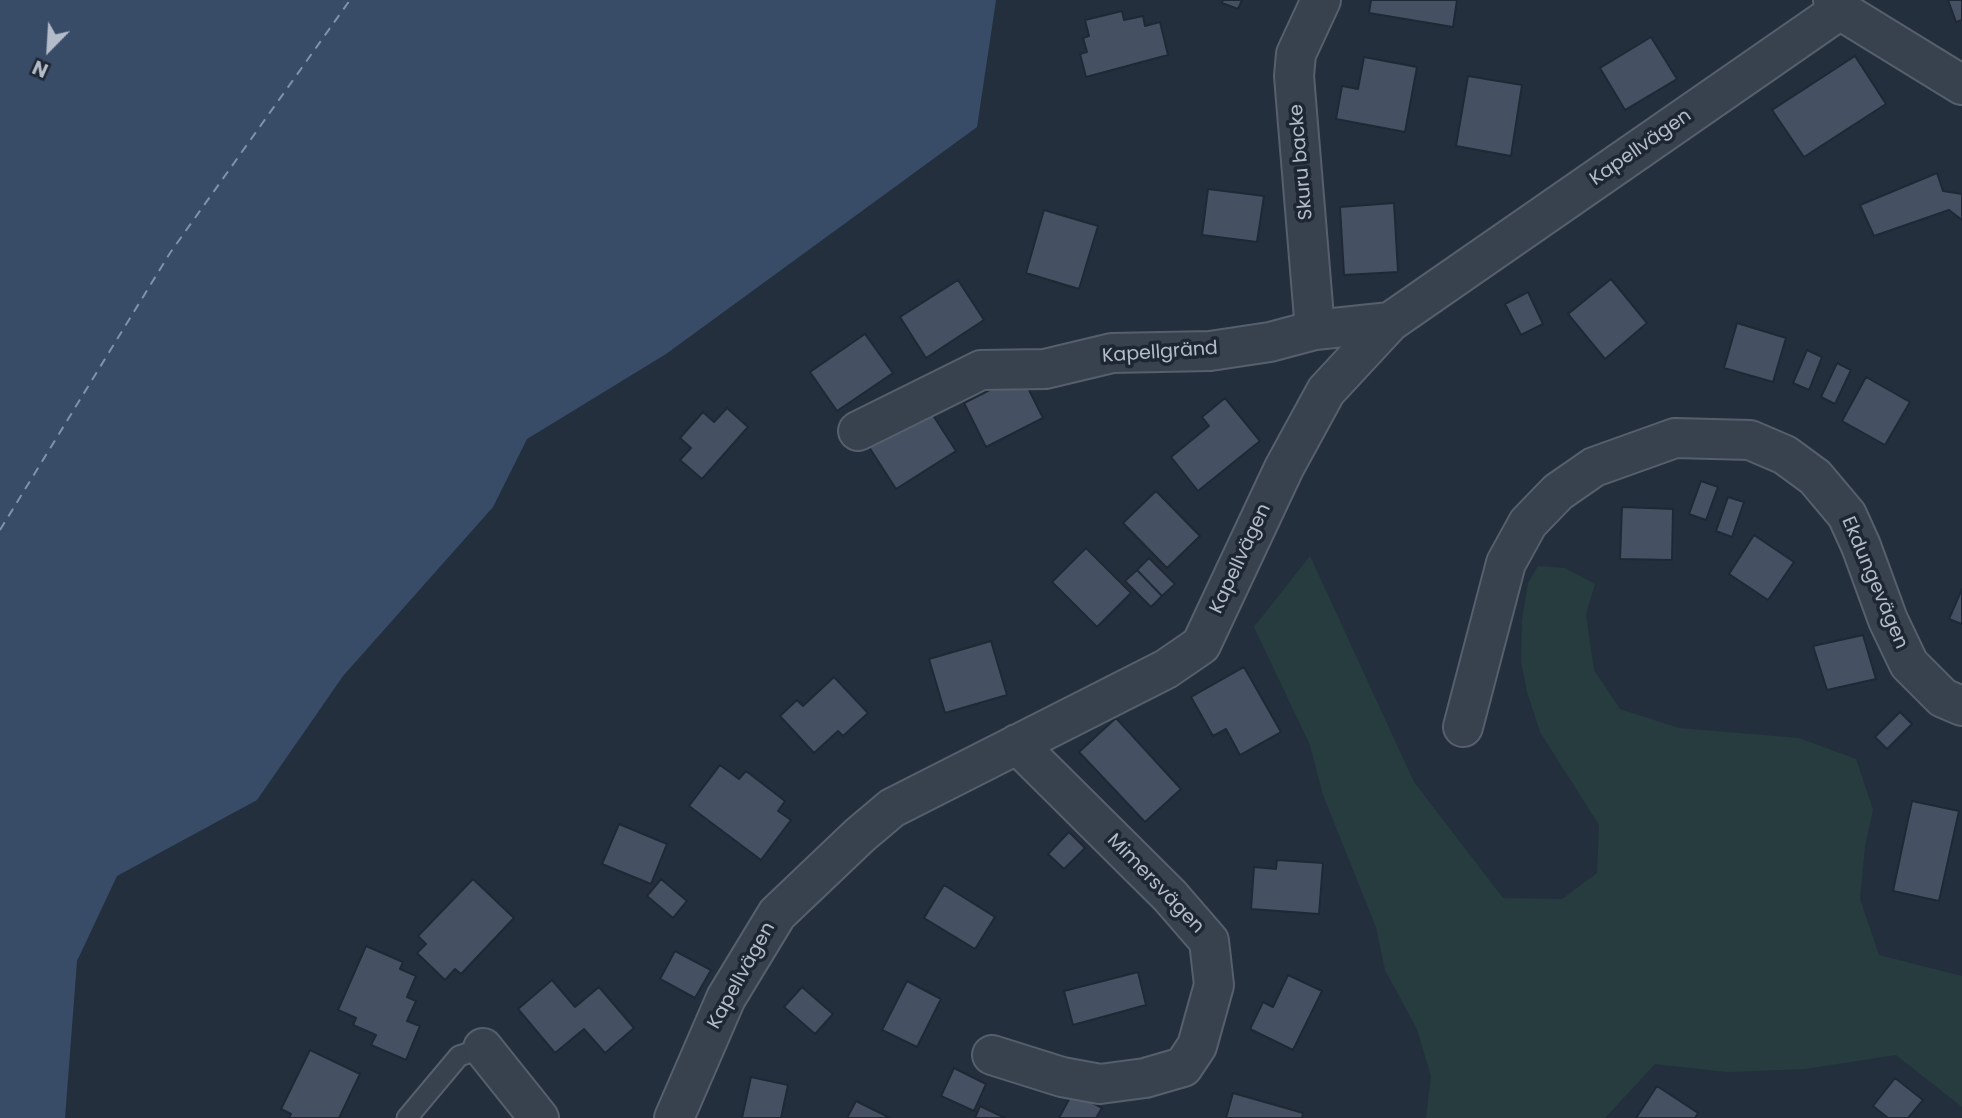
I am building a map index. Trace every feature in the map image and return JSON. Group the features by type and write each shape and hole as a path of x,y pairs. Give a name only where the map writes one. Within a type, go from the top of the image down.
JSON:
{"street":[{"name":"Skuru backe","path":"1315,330 1294,76 1296,54 1321,0"},
{"path":"1837,5 1962,85"},
{"name":"Kapellvägen","path":"674,1118 726,998 777,915 860,835 892,808 1166,669 1201,645 1283,468 1326,391 1390,322 1837,5"},
{"name":"Kapellgränd","path":"858,430 981,370 1045,369 1112,353 1210,351 1270,342 1315,330 1390,322"},
{"name":"Ekdungevägen","path":"1463,727 1506,563 1528,523 1558,492 1594,467 1675,438 1750,440 1785,455 1815,477 1847,515 1888,620 1909,664 1943,698 1962,706"},
{"name":"Mimersvägen","path":"992,1055 1062,1077 1100,1084 1146,1078 1182,1067 1197,1046 1214,985 1209,941 1170,896 1017,744"},
{"path":"483,1048 538,1118"}],"lane":[{"path":"407,1118 459,1056 483,1048"}],"green space":[{"path":"1310,556 1414,782 1503,898 1562,899 1597,873 1599,825 1540,732 1527,692 1521,661 1522,620 1528,583 1538,566 1565,568 1595,584 1586,614 1594,670 1620,709 1679,728 1799,738 1856,759 1873,810 1865,846 1860,899 1879,955 1962,976 1962,1107 1896,1055 1805,1069 1726,1072 1655,1064 1605,1118 1426,1118 1431,1076 1417,1029 1385,970 1376,927 1323,795 1310,745 1254,627"}],"water":[{"path":"0,0 996,0 977,127 666,354 527,439 493,507 343,676 257,800 117,876 77,961 65,1118 0,1118"}],"building":[{"path":"1223,0 1242,0 1238,9 1222,3"},
{"path":"1371,0 1457,0 1453,27 1369,13"},
{"path":"1948,0 1962,0 1962,20 1956,22"},
{"path":"1122,11 1124,20 1143,16 1145,26 1160,22 1168,55 1086,77 1080,54 1087,52 1083,38 1089,36 1085,20"},
{"path":"1651,37 1677,79 1625,110 1600,68"},
{"path":"1855,56 1886,104 1804,157 1772,110"},
{"path":"1364,57 1417,67 1405,132 1336,119 1342,86 1358,89"},
{"path":"1468,76 1522,85 1511,156 1456,146"},
{"path":"1937,173 1943,191 1962,194 1962,220 1949,210 1874,236 1860,205"},
{"path":"1208,189 1264,196 1257,242 1202,235"},
{"path":"1394,203 1398,272 1344,275 1340,207"},
{"path":"1044,210 1098,226 1079,289 1026,273"},
{"path":"1611,279 1647,323 1605,359 1568,314"},
{"path":"958,280 984,320 926,358 900,317"},
{"path":"1528,292 1543,324 1521,335 1505,304"},
{"path":"1737,323 1786,338 1773,382 1724,368"},
{"path":"865,334 893,373 837,411 810,372"},
{"path":"1807,350 1822,357 1809,390 1793,383"},
{"path":"1837,363 1851,370 1835,404 1821,397"},
{"path":"1021,374 1043,418 986,447 964,403"},
{"path":"1866,377 1910,402 1885,445 1842,421"},
{"path":"1225,398 1260,441 1198,491 1171,457 1209,426 1202,417"},
{"path":"727,408 748,427 702,479 680,460 691,448 680,438 703,412 714,422"},
{"path":"929,409 956,451 896,489 869,447"},
{"path":"1701,481 1718,487 1706,520 1689,514"},
{"path":"1156,491 1200,536 1167,568 1123,523"},
{"path":"1728,497 1744,502 1732,537 1716,531"},
{"path":"1622,507 1673,509 1672,560 1620,559"},
{"path":"1754,535 1794,562 1768,600 1729,574"},
{"path":"1086,548 1131,593 1097,627 1052,582"},
{"path":"1149,558 1175,584 1162,596 1137,570"},
{"path":"1137,570 1162,596 1151,607 1125,581"},
{"path":"1962,589 1962,624 1949,619"},
{"path":"1863,635 1876,679 1827,690 1813,646"},
{"path":"991,641 1007,695 945,713 929,659"},
{"path":"1244,667 1281,732 1240,755 1226,729 1213,736 1191,697"},
{"path":"834,677 868,713 843,736 838,731 814,753 780,716 797,700 803,706"},
{"path":"1900,712 1912,724 1887,749 1875,737"},
{"path":"1116,718 1181,789 1145,822 1079,752"},
{"path":"720,765 739,779 746,771 785,801 778,811 791,820 761,860 689,806"},
{"path":"1912,801 1959,811 1939,901 1893,891"},
{"path":"619,824 667,844 651,884 602,864"},
{"path":"1069,832 1085,848 1064,869 1048,854"},
{"path":"1277,860 1323,863 1319,914 1251,909 1254,867 1276,869"},
{"path":"473,879 514,918 461,974 455,969 445,980 417,953 426,944 418,936"},
{"path":"661,879 687,901 673,918 647,896"},
{"path":"944,885 995,917 975,949 924,918"},
{"path":"366,946 403,962 400,969 416,976 407,997 416,1001 407,1021 420,1026 406,1060 371,1045 376,1035 353,1025 356,1018 338,1010"},
{"path":"675,951 711,970 695,998 660,979"},
{"path":"1138,972 1146,1005 1073,1025 1064,991"},
{"path":"1288,975 1322,991 1293,1050 1250,1029 1263,1002 1273,1007"},
{"path":"552,980 575,1007 599,987 634,1028 605,1053 584,1029 555,1053 518,1009"},
{"path":"907,981 941,999 917,1047 882,1030"},
{"path":"802,987 833,1014 815,1034 784,1007"},
{"path":"310,1050 360,1074 339,1118 289,1118 291,1114 281,1109"},
{"path":"954,1068 986,1084 974,1111 941,1096"},
{"path":"751,1077 788,1085 781,1118 742,1118"},
{"path":"1895,1078 1923,1100 1908,1118 1888,1118 1873,1106"},
{"path":"1657,1086 1698,1113 1695,1118 1636,1118"},
{"path":"1073,1092 1102,1108 1096,1118 1059,1118"},
{"path":"1233,1093 1303,1113 1302,1118 1226,1118"},
{"path":"856,1101 890,1118 847,1118"},
{"path":"980,1106 1005,1118 975,1118"}],"ferry route":[{"path":"0,530 170,253 350,0"}]}
